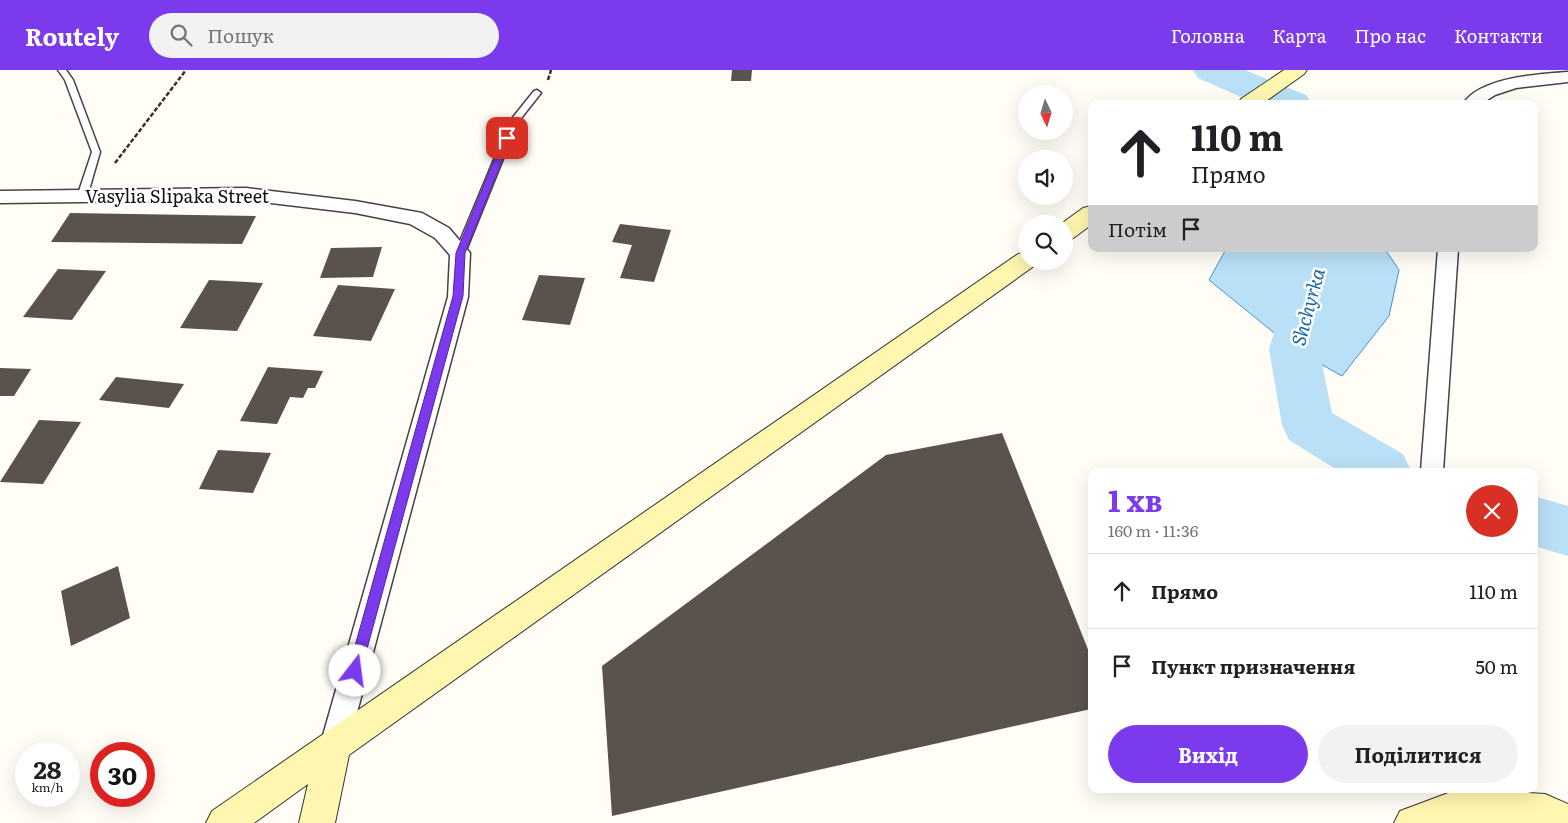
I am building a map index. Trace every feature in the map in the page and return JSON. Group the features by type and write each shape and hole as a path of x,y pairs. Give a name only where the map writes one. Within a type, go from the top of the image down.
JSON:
{"main road":[{"path":"1254,100 1293,72"},
{"path":"1073,227 1088,216"},
{"path":"224,823 1018,266"},
{"path":"317,823 334,746"},
{"path":"1412,823 1458,797 1545,811 1568,822"}],"street":[{"path":"1474,100 1498,87 1538,79 1568,77"},
{"name":"Vasylia Slipaka Street","path":"0,197 246,194 355,207 415,218 442,233 460,253"},
{"path":"1433,464 1448,252"},
{"path":"334,746 458,296 460,253"}],"lane":[{"path":"62,70 69,80 96,152 82,197"},
{"path":"460,253 514,121 537,93"}],"path":[{"path":"82,197 120,157 186,70"}],"water":[{"path":"1224,252 1387,252 1399,270 1389,316 1342,376 1294,349 1209,280"}],"building":[{"path":"732,70 752,70 751,81 731,81"},
{"path":"70,213 256,216 242,244 51,242"},
{"path":"620,224 671,230 654,282 620,278 632,245 612,242"},
{"path":"382,247 373,277 320,278 331,248"},
{"path":"58,269 106,271 72,320 23,317"},
{"path":"539,275 585,278 570,325 522,320"},
{"path":"209,280 263,283 237,331 180,328"},
{"path":"338,285 395,289 371,341 313,336"},
{"path":"268,367 323,371 315,388 308,388 303,398 290,397 277,424 240,421"},
{"path":"0,368 31,369 14,396 0,396"},
{"path":"116,377 184,384 169,408 99,400"},
{"path":"39,420 81,422 43,484 0,482"},
{"path":"1002,433 1088,649 1088,710 612,816 602,666 886,455"},
{"path":"218,450 271,453 253,493 199,489"},
{"path":"118,566 130,618 71,646 61,591"}],"waterway":[{"name":"Shchyrka","path":"1212,70 1283,100"},
{"name":"Shchyrka","path":"1322,252 1294,349 1308,425 1379,468"},
{"name":"Shchyrka","path":"1538,522 1568,531"}],"route":[{"path":"355,671 458,296 460,253 507,138"}]}
